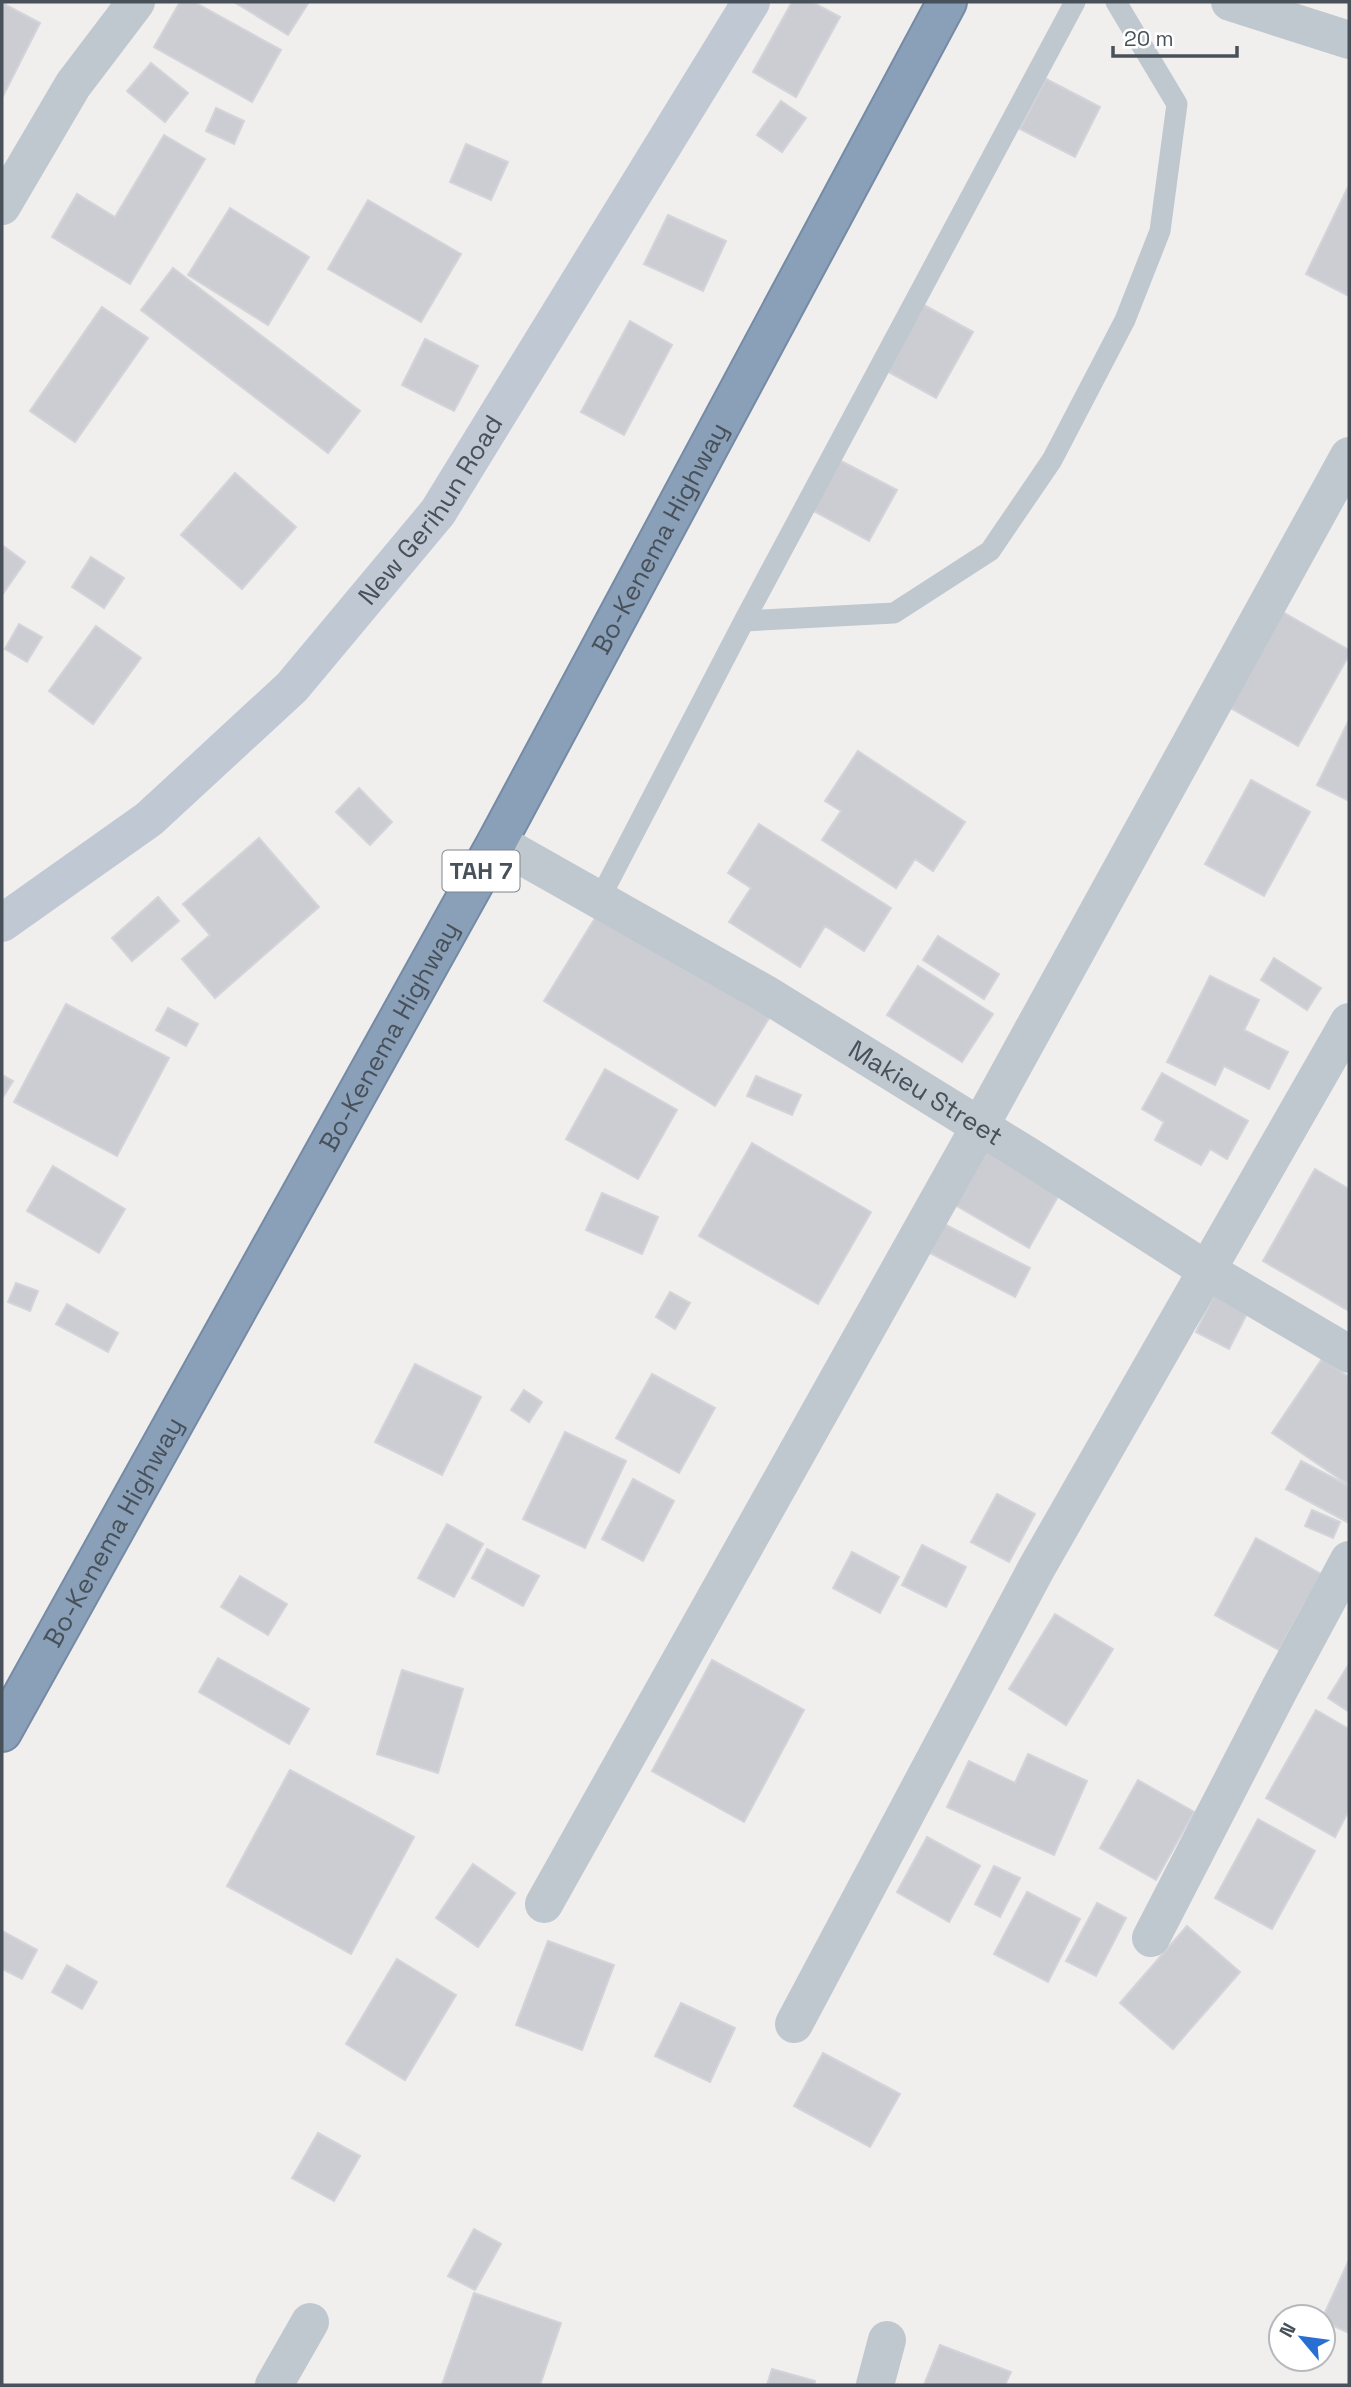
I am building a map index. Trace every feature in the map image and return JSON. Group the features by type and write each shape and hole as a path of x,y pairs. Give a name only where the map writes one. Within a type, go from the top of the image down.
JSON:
{"highway":[{"name":"Bo-Kenema Highway","path":"2,1731 497,842 947,2"}],"street":[{"path":"2,206 73,85 136,2"},
{"name":"New Gerihun Road","path":"2,923 149,819 292,687 438,512 751,2"},
{"path":"1230,2 1349,40"},
{"path":"544,1904 980,1126 1349,456"},
{"name":"Makieu Street","path":"497,842 764,993 1208,1271 1349,1354"},
{"path":"794,2024 1036,1569 1349,1022"},
{"path":"1151,1938 1349,1560"},
{"path":"274,2385 310,2322"},
{"path":"875,2385 887,2340"}],"lane":[{"path":"599,900 744,621 1075,2"},
{"path":"744,621 894,613 990,551 1052,460 1125,320 1160,231 1177,104 1116,2"}],"building":[{"path":"180,2 194,2 281,50 252,102 154,47"},
{"path":"234,2 309,2 288,35"},
{"path":"792,2 812,2 840,17 796,97 753,72"},
{"path":"2,3 40,23 2,98"},
{"path":"151,63 188,93 165,122 127,91"},
{"path":"1046,79 1100,107 1075,157 1020,129"},
{"path":"781,101 806,118 782,152 757,135"},
{"path":"216,108 244,121 234,144 206,131"},
{"path":"164,135 205,159 130,284 52,237 77,194 115,217"},
{"path":"466,144 508,162 491,200 450,182"},
{"path":"1349,185 1349,296 1306,274"},
{"path":"368,200 461,254 421,322 328,269"},
{"path":"230,208 309,257 268,325 188,275"},
{"path":"668,215 726,241 703,291 644,264"},
{"path":"173,268 360,411 328,453 141,310"},
{"path":"922,304 973,332 936,398 885,370"},
{"path":"102,307 148,338 75,442 30,411"},
{"path":"630,321 672,345 624,435 581,412"},
{"path":"425,339 478,366 454,411 402,385"},
{"path":"839,460 897,490 869,541 812,510"},
{"path":"235,473 296,527 242,589 181,535"},
{"path":"2,545 25,562 2,595"},
{"path":"91,557 124,578 104,608 72,587"},
{"path":"1281,611 1349,650 1349,655 1298,746 1227,706"},
{"path":"19,624 42,637 27,662 5,649"},
{"path":"96,626 141,658 93,724 49,691"},
{"path":"1349,720 1349,801 1317,785"},
{"path":"858,751 965,822 933,871 915,859 896,888 822,840 841,811 825,801"},
{"path":"1251,780 1310,812 1264,896 1205,864"},
{"path":"359,788 392,822 370,845 336,812"},
{"path":"759,824 891,908 864,951 825,926 800,967 729,922 751,888 728,873"},
{"path":"259,838 319,907 215,998 182,959 210,935 183,904"},
{"path":"158,897 179,921 132,961 112,938"},
{"path":"600,910 771,1015 715,1106 544,1001"},
{"path":"938,936 999,974 984,999 923,960"},
{"path":"1274,958 1321,988 1307,1010 1261,980"},
{"path":"918,966 993,1014 962,1062 887,1015"},
{"path":"1210,976 1259,1000 1244,1030 1288,1052 1269,1089 1224,1066 1215,1085 1167,1062"},
{"path":"66,1004 169,1058 117,1156 14,1102"},
{"path":"168,1008 198,1024 186,1046 156,1030"},
{"path":"605,1069 677,1110 638,1179 566,1139"},
{"path":"1162,1073 1248,1121 1227,1159 1210,1149 1201,1165 1155,1140 1164,1122 1142,1109"},
{"path":"2,1075 13,1081 3,1097 2,1097"},
{"path":"756,1076 801,1095 792,1115 747,1096"},
{"path":"752,1143 871,1212 818,1304 699,1236"},
{"path":"988,1148 1061,1191 1029,1248 955,1205"},
{"path":"53,1166 125,1209 99,1253 27,1211"},
{"path":"1315,1169 1349,1189 1349,1311 1263,1261"},
{"path":"602,1193 658,1217 642,1254 586,1230"},
{"path":"944,1224 1030,1268 1015,1297 930,1253"},
{"path":"16,1283 38,1291 30,1311 8,1302"},
{"path":"1216,1291 1250,1308 1229,1349 1196,1332"},
{"path":"670,1292 690,1303 675,1329 656,1317"},
{"path":"67,1304 118,1333 108,1352 56,1324"},
{"path":"1322,1359 1349,1377 1349,1485 1272,1433"},
{"path":"415,1364 481,1397 442,1475 375,1442"},
{"path":"652,1374 715,1408 679,1473 616,1438"},
{"path":"524,1390 542,1402 529,1422 511,1410"},
{"path":"565,1432 626,1461 585,1548 523,1519"},
{"path":"1301,1461 1349,1486 1349,1523 1286,1489"},
{"path":"633,1479 674,1501 643,1561 602,1539"},
{"path":"997,1494 1035,1514 1009,1562 971,1542"},
{"path":"1312,1510 1340,1522 1333,1538 1305,1526"},
{"path":"447,1524 483,1544 454,1597 418,1578"},
{"path":"1256,1538 1321,1574 1279,1650 1215,1615"},
{"path":"922,1545 966,1567 946,1607 902,1585"},
{"path":"487,1549 539,1576 523,1606 472,1578"},
{"path":"852,1552 899,1577 880,1613 833,1588"},
{"path":"240,1576 287,1604 268,1635 221,1607"},
{"path":"1055,1614 1113,1649 1066,1725 1009,1689"},
{"path":"218,1658 309,1709 289,1744 199,1692"},
{"path":"712,1660 804,1710 744,1822 652,1771"},
{"path":"1349,1664 1349,1712 1328,1698"},
{"path":"402,1670 463,1689 438,1773 377,1754"},
{"path":"1316,1710 1349,1729 1349,1810 1335,1837 1266,1798"},
{"path":"1028,1754 1087,1781 1054,1855 947,1807 969,1761 1015,1783"},
{"path":"290,1770 414,1837 351,1954 227,1886"},
{"path":"1138,1780 1194,1812 1156,1880 1100,1848"},
{"path":"1258,1819 1315,1851 1272,1929 1215,1898"},
{"path":"927,1837 980,1866 949,1922 897,1892"},
{"path":"473,1864 515,1893 478,1947 436,1918"},
{"path":"994,1866 1020,1878 1000,1917 975,1904"},
{"path":"1027,1892 1080,1919 1048,1982 994,1954"},
{"path":"1097,1903 1126,1918 1096,1976 1066,1961"},
{"path":"1187,1926 1240,1972 1173,2049 1120,2003"},
{"path":"2,1931 37,1950 22,1979 2,1969"},
{"path":"548,1941 614,1965 582,2050 516,2025"},
{"path":"397,1959 456,1995 405,2080 346,2044"},
{"path":"67,1965 97,1982 82,2009 52,1992"},
{"path":"681,2003 735,2028 710,2082 655,2056"},
{"path":"823,2053 900,2094 870,2147 794,2106"},
{"path":"318,2133 360,2156 334,2201 292,2178"},
{"path":"474,2229 501,2244 475,2290 448,2276"},
{"path":"1349,2260 1349,2333 1337,2327 1337,2303 1329,2303"},
{"path":"474,2293 561,2323 540,2385 442,2385"},
{"path":"940,2345 1011,2372 1005,2385 924,2385"},
{"path":"772,2369 815,2381 814,2385 767,2385"}]}
